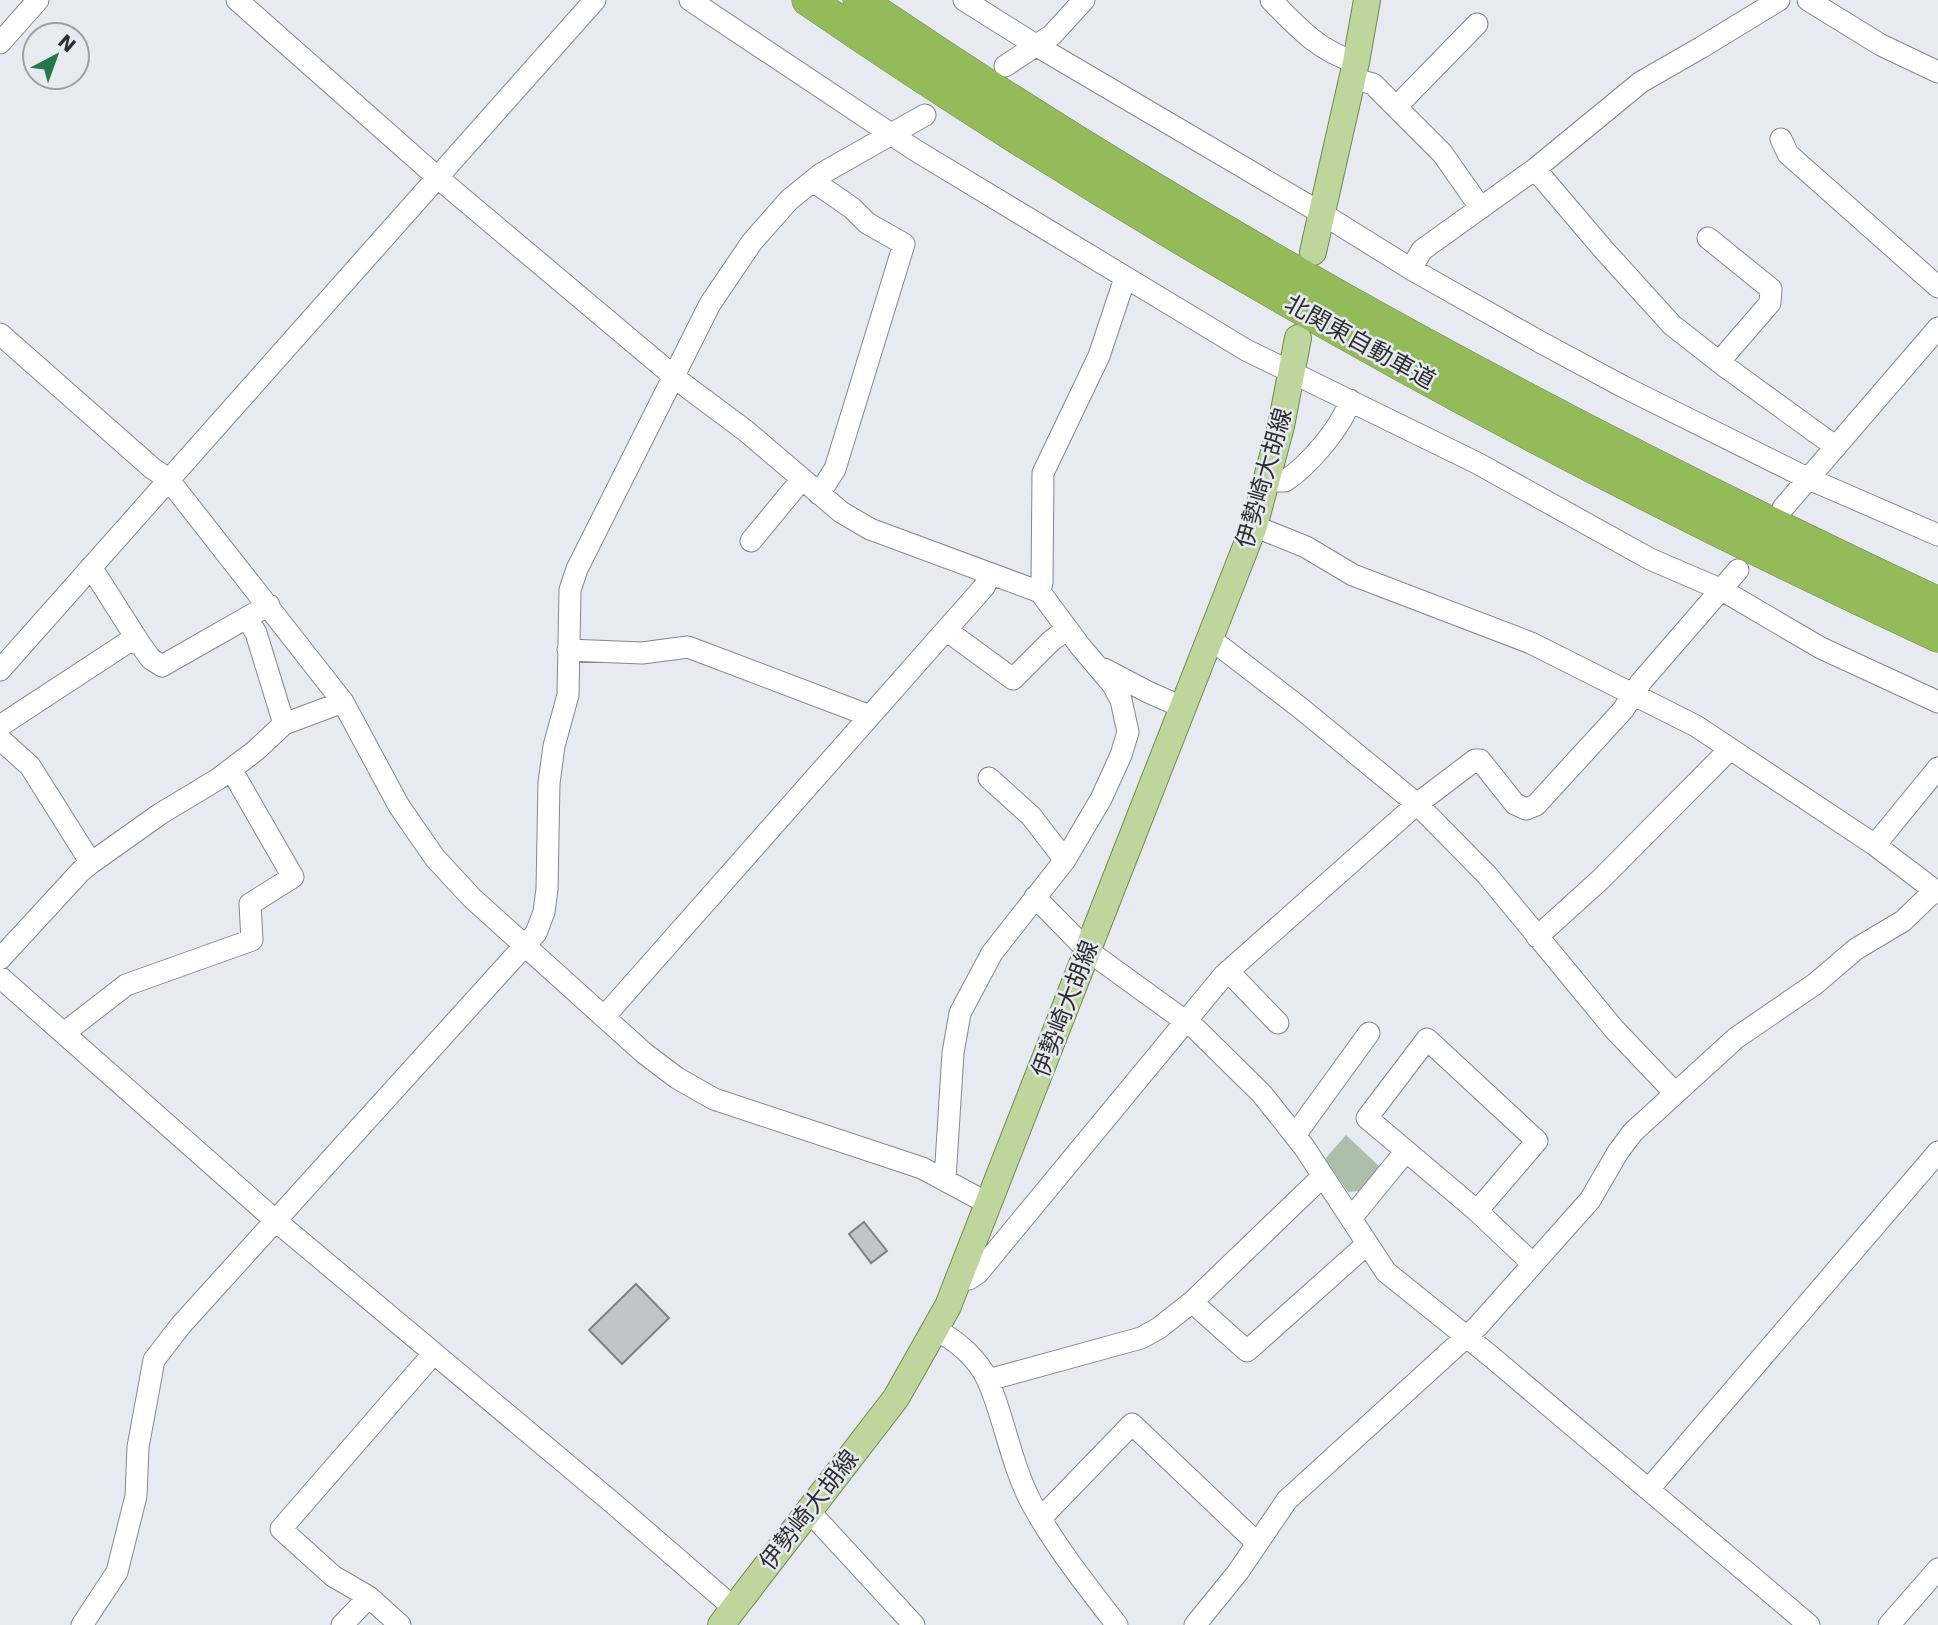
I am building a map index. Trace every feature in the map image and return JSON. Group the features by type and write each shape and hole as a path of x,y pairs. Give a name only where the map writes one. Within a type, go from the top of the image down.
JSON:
{"highway":[{"name":"北関東自動車道","path":"808,0 1048,158 1280,297 1629,488 1793,569 1938,636"},
{"name":"北関東自動車道","path":"859,0 987,84 1175,200 1444,355 1643,461 1938,603"}],"main road":[{"path":"1313,251 1367,0"},
{"name":"伊勢崎大胡線","path":"727,1617 896,1398 935,1330 960,1279 1254,526 1267,481 1298,338"}],"street":[{"path":"0,43 38,0"},
{"path":"237,0 437,177 841,512 870,529 1040,592 1113,685 1121,700 1128,732 1121,755 1092,816 1065,860 992,953 960,1013 953,1053 945,1179"},
{"path":"0,670 595,0"},
{"path":"690,0 891,134 1246,350 1489,469 1650,559 1722,590 1831,653 1938,702"},
{"path":"964,0 1411,269 1622,386 1807,478 1938,535"},
{"path":"1005,66 1052,35 1084,0"},
{"path":"1271,0 1302,31 1324,49 1341,57 1373,84 1442,153 1480,207"},
{"path":"1411,269 1422,250 1535,169 1641,82 1779,0"},
{"path":"1808,0 1881,45 1938,72"},
{"path":"1396,107 1477,24"},
{"path":"82,1625 117,1572 136,1496 138,1447 154,1360 181,1325 536,933 544,912 547,889 549,783 554,746 568,695 570,590 577,569 710,304 737,263 783,207 841,161 925,115"},
{"path":"1781,139 1788,154 1938,287"},
{"path":"1535,169 1672,325 1836,447"},
{"path":"813,181 852,208 867,223 904,244 835,469 819,494"},
{"path":"1708,238 1771,289 1770,303 1719,362"},
{"path":"1040,592 1043,473 1100,356 1125,278"},
{"path":"1783,508 1938,328"},
{"path":"0,334 152,468 169,479 343,702 414,831 454,881 604,1017 677,1078 714,1099 899,1160 945,1179 989,1204"},
{"path":"1267,481 1285,481 1304,465 1336,427 1350,400"},
{"path":"751,541 802,479"},
{"path":"1195,1625 1230,1583 1287,1500 1478,1326 1590,1200 1626,1140 1736,1038 1815,984 1856,949 1903,921 1937,892 1875,845 1696,726 1633,692 1531,643 1353,575 1306,547 1254,526"},
{"path":"91,567 140,644 151,659 162,666 269,605"},
{"path":"960,1279 969,1279 978,1273 1228,971 1417,804 1475,760 1480,760 1515,804 1532,807 1623,710 1633,692 1738,570"},
{"path":"604,1017 984,587 990,575"},
{"path":"247,618 256,633 284,724"},
{"path":"947,629 1013,679 1051,641 1068,629"},
{"path":"1210,640 1303,710 1417,804 1487,875 1614,1029 1675,1093"},
{"path":"0,726 128,642 140,644"},
{"path":"568,650 642,653 688,647 870,716"},
{"path":"1097,665 1184,708"},
{"path":"0,959 91,863 160,814 231,769 284,724 343,702"},
{"path":"0,739 30,766 91,863"},
{"path":"1537,937 1601,879 1730,749"},
{"path":"1875,845 1938,768"},
{"path":"64,1033 126,985 252,940 250,904 293,877 231,769"},
{"path":"989,778 1031,816 1065,860"},
{"path":"1035,897 1087,950 1185,1021 1262,1094 1323,1175 1386,1272 1810,1625"},
{"path":"1228,971 1278,1023"},
{"path":"0,977 276,1222 614,1504 727,1617"},
{"path":"1295,1135 1369,1032"},
{"path":"1478,1211 1537,1141 1427,1039 1367,1118 1478,1211 1533,1264"},
{"path":"1352,1217 1406,1151"},
{"path":"1649,1489 1938,1152"},
{"path":"988,1380 1141,1338 1159,1328 1192,1302 1323,1175"},
{"path":"1192,1302 1247,1351 1367,1244"},
{"path":"935,1330 950,1337 979,1366 988,1380 1011,1454 1031,1501 1074,1570 1117,1625"},
{"path":"400,1625 369,1597 333,1576 281,1529 433,1354"},
{"path":"1041,1518 1132,1424 1257,1543"},
{"path":"809,1511 914,1625"},
{"path":"1889,1625 1938,1569"},
{"path":"342,1625 369,1597"}],"green space":[{"path":"1346,1135 1380,1167 1359,1191 1348,1192 1325,1159"}],"building":[{"path":"864,1222 887,1251 871,1263 849,1234"},
{"path":"636,1284 669,1318 622,1364 589,1330"}]}
